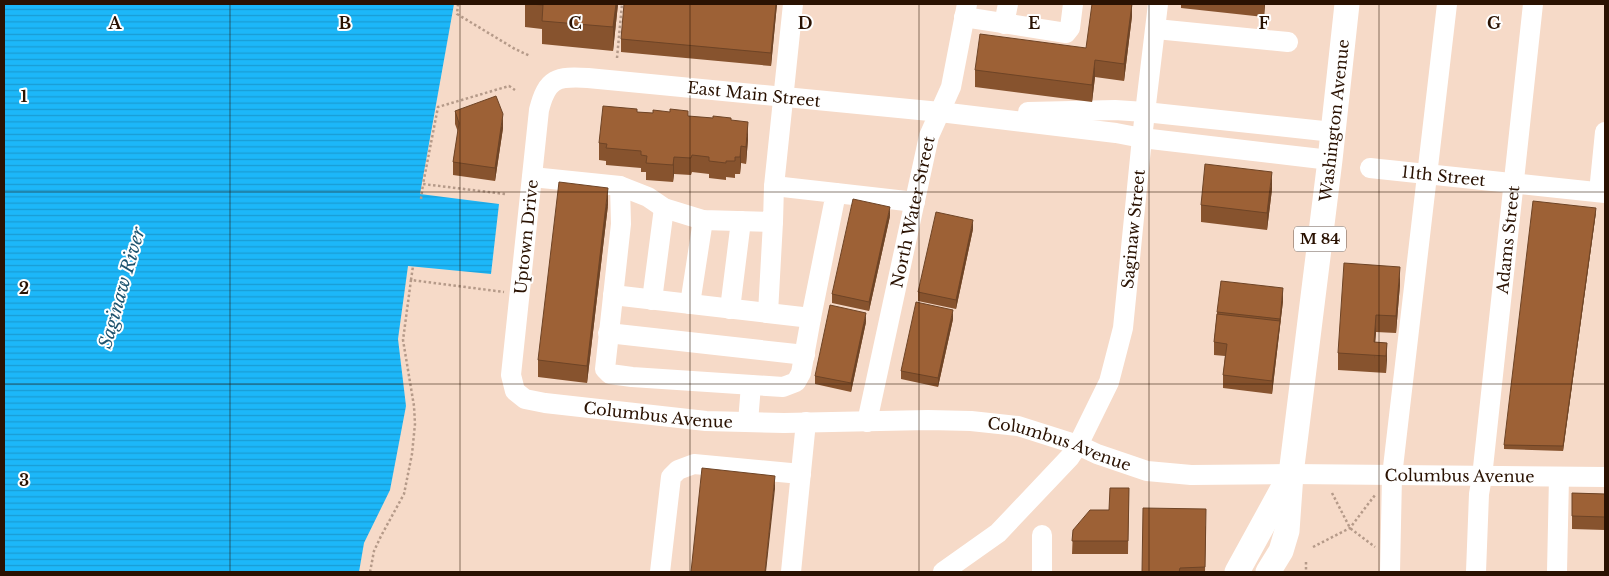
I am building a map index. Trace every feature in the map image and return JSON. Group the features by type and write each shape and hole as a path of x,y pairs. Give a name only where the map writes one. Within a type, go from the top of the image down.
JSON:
{"main road":[{"name":"Washington Avenue","path":"1291,474 1330,160 1346,4"},
{"name":"M 84","path":"1236,572 1291,474"},
{"name":"M 84","path":"1268,572 1281,550 1287,531 1291,474"}],"street":[{"path":"768,313 774,186 793,4"},
{"path":"1004,24 1008,4"},
{"path":"966,10 1004,24 1066,33 1070,28 1073,4"},
{"name":"Saginaw Street","path":"943,572 998,533 1070,457 1109,382 1122,328 1158,4"},
{"path":"1390,572 1392,476 1447,4"},
{"name":"Adams Street","path":"1476,572 1479,494 1533,4"},
{"name":"North Water Street","path":"867,422 929,136 951,87 966,10"},
{"path":"1156,29 1288,42"},
{"name":"East Main Street","path":"549,85 568,76 960,114 1116,133 1142,138"},
{"name":"Uptown Drive","path":"515,390 511,375 539,110 543,95 549,85"},
{"name":"East Main Street","path":"960,114 1115,110 1333,132"},
{"path":"1602,192 1605,132"},
{"path":"1142,138 1330,160"},
{"name":"11th Street","path":"1370,168 1602,192"},
{"path":"532,177 620,186 648,197 664,208 703,220 773,222"},
{"path":"620,186 621,224 605,369 610,374 783,387 796,382 802,373 836,193"},
{"path":"774,186 915,202"},
{"path":"652,300 664,208"},
{"path":"690,304 703,220"},
{"path":"730,309 740,221"},
{"path":"613,295 811,318"},
{"path":"608,333 805,355"},
{"path":"748,422 751,385"},
{"name":"Columbus Avenue","path":"515,390 525,399 545,403 706,421 971,421 1018,426 1078,444 1097,454 1147,471 1191,475 1605,477"},
{"path":"791,572 806,422"},
{"path":"660,572 671,477 678,470 694,464 801,474"},
{"path":"1557,572 1559,477"},
{"path":"1042,535 1042,572"}],"path":[{"path":"458,4 457,14 530,56"},
{"path":"617,58 622,4"},
{"path":"421,199 438,107 509,86 515,90"},
{"path":"423,184 505,194"},
{"path":"370,572 374,551 404,494 412,454 415,424 414,406 403,340 413,266"},
{"path":"411,280 495,290"},
{"path":"1332,493 1350,528 1376,548"},
{"path":"1313,547 1350,528 1376,493"},
{"path":"1306,562 1306,572"}],"water":[{"name":"Saginaw River","path":"4,4 454,4 420,194 499,204 491,274 408,266 398,339 406,406 390,490 364,543 359,572 4,572"}],"building":[{"path":"529,4 616,4 613,27 542,21 543,5"},
{"path":"624,4 776,4 771,53 621,39"},
{"path":"1092,4 1132,4 1124,64 1095,60 1092,85 975,70 980,34 1086,48"},
{"path":"496,96 503,114 495,168 453,162 459,123 455,111"},
{"path":"603,106 637,109 637,112 653,113 653,110 670,112 670,109 688,111 688,116 713,118 713,116 748,122 746,147 741,146 740,157 735,157 735,161 726,161 726,163 709,161 709,157 692,155 691,158 674,157 673,165 646,163 647,156 641,155 641,151 606,148 607,144 599,143"},
{"path":"1205,164 1272,172 1267,213 1201,205"},
{"path":"559,182 608,188 587,366 538,360"},
{"path":"853,199 890,207 869,302 832,294"},
{"path":"1533,201 1596,208 1563,446 1504,445"},
{"path":"936,212 973,220 956,300 918,292"},
{"path":"1344,263 1400,267 1396,316 1376,315 1374,342 1387,343 1386,356 1338,353"},
{"path":"1221,281 1283,288 1280,319 1217,312"},
{"path":"916,302 953,310 938,378 901,371"},
{"path":"830,305 866,313 851,383 815,376"},
{"path":"1217,314 1280,321 1272,381 1223,375 1227,344 1214,342"},
{"path":"702,468 775,476 765,572 691,572"},
{"path":"1110,488 1129,488 1128,541 1072,541 1073,530 1090,510 1109,510"},
{"path":"1572,493 1605,494 1605,517 1572,516"},
{"path":"1143,508 1206,509 1205,567 1180,568 1179,572 1142,572"}]}
